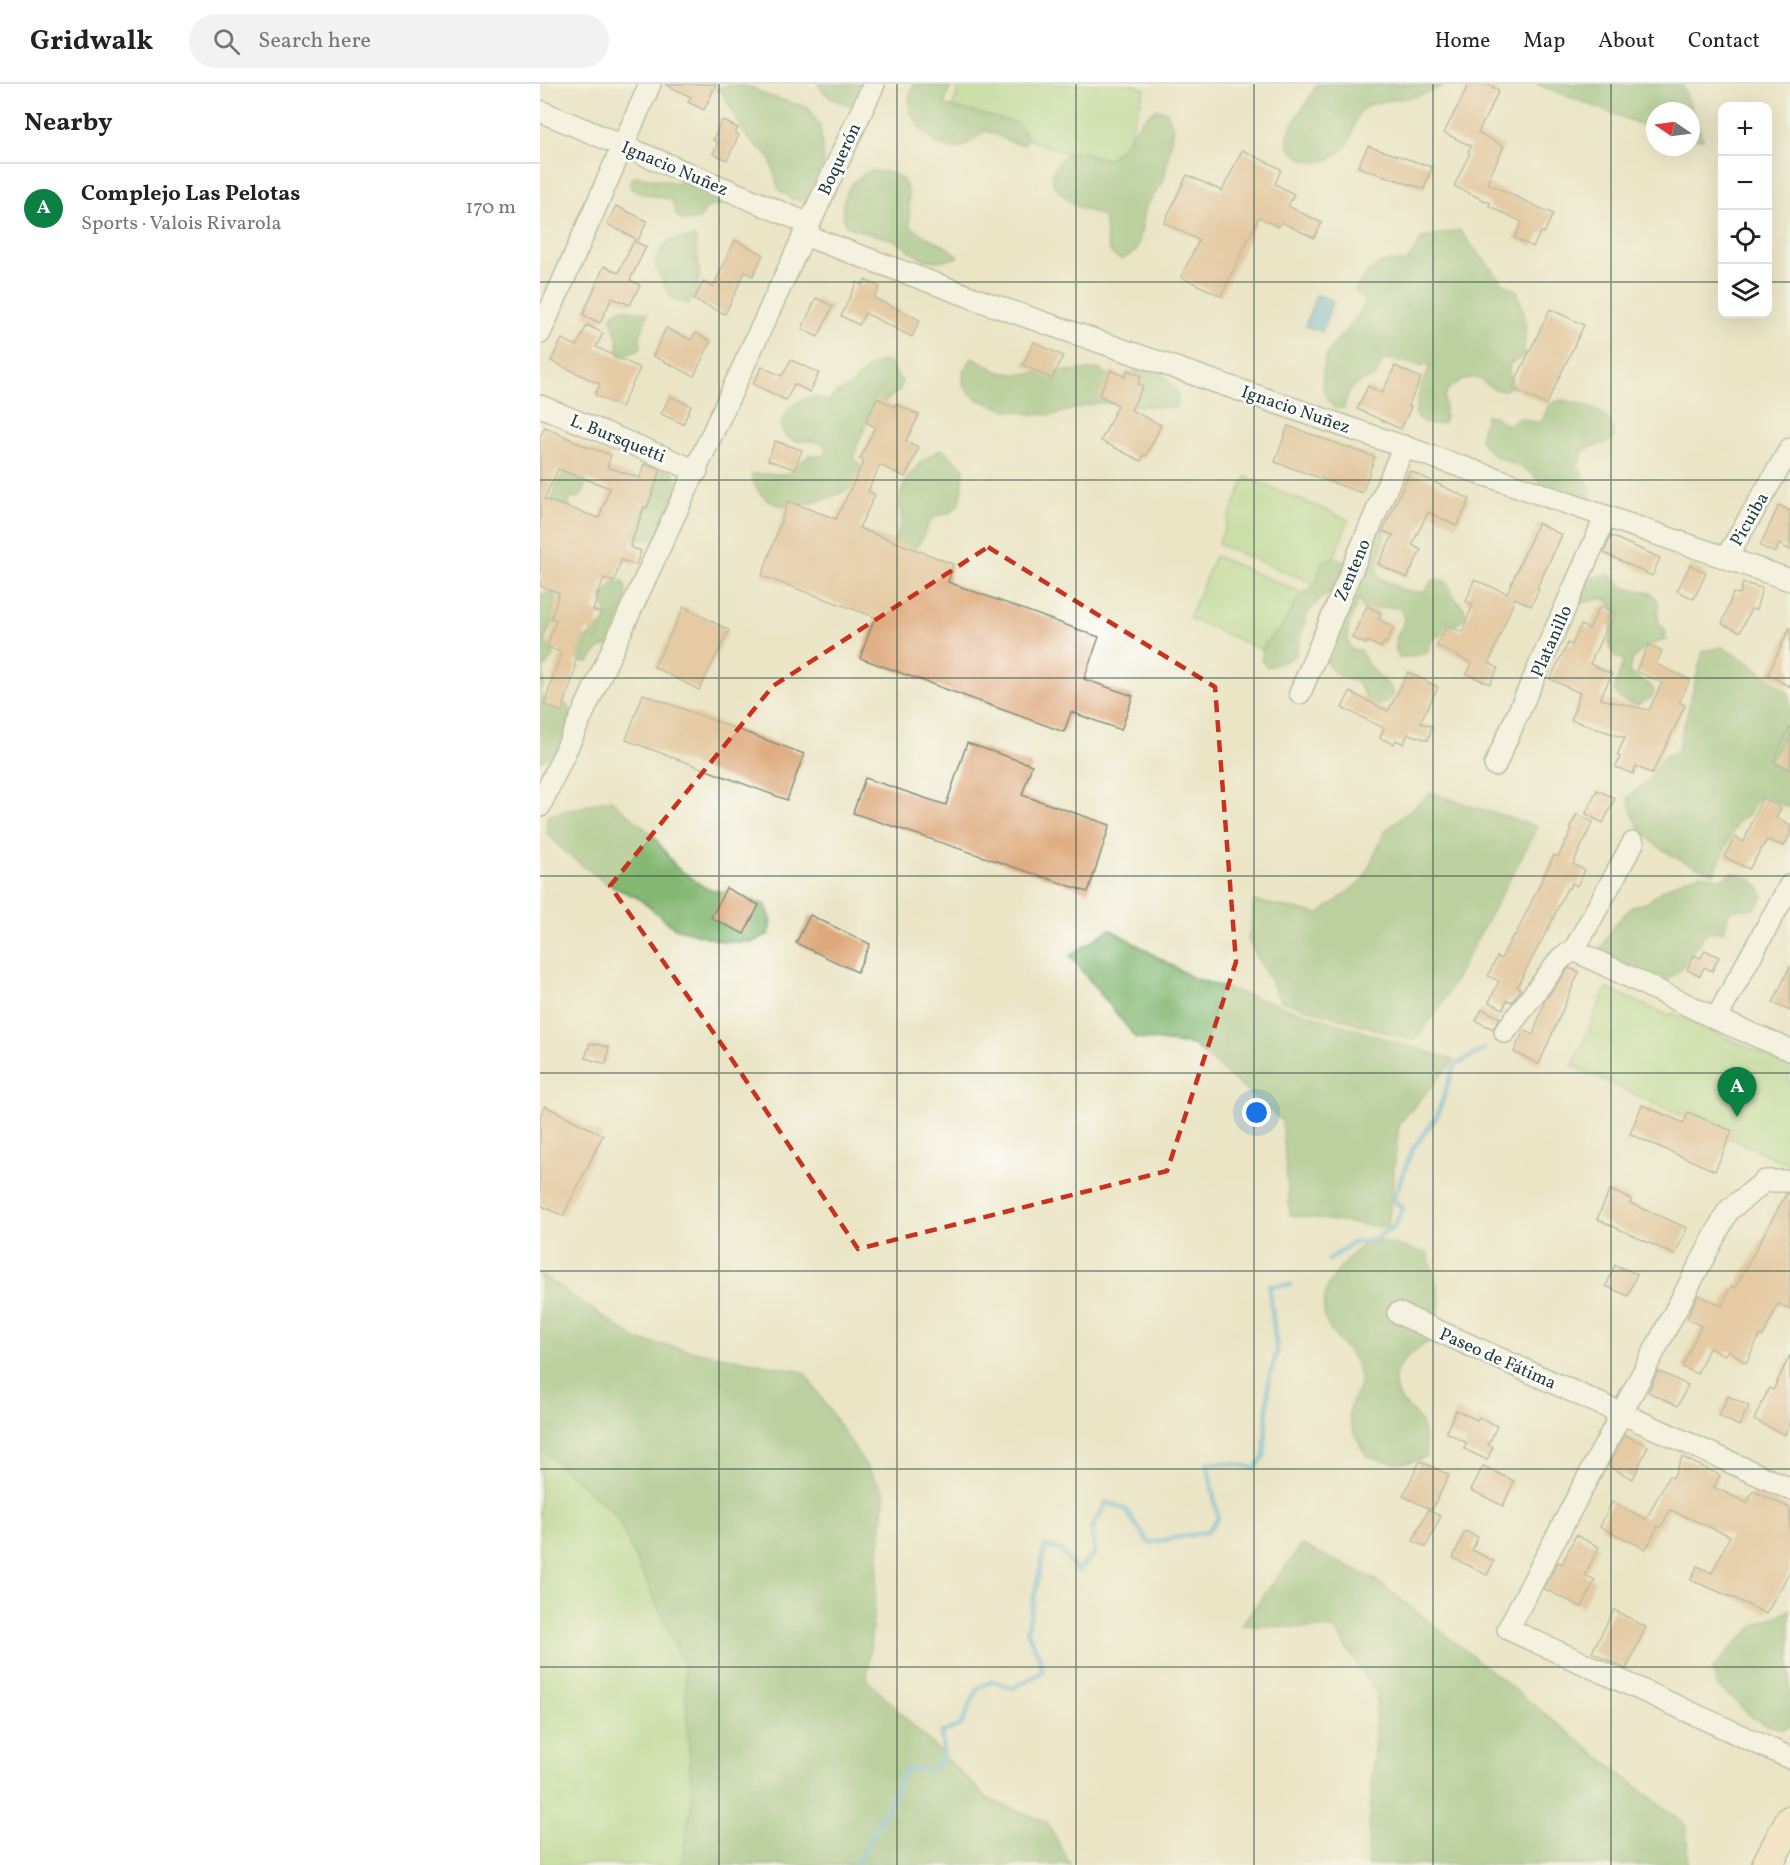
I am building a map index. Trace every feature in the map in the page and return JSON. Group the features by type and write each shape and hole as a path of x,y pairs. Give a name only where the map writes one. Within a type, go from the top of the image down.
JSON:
{"street":[{"path":"540,333 650,84"},
{"name":"Boquerón","path":"540,806 697,471 874,84"},
{"name":"Ignacio Nuñez","path":"540,111 807,229 987,303 1790,580"},
{"name":"L. Bursquetti","path":"540,406 697,471"},
{"name":"Zenteno","path":"1300,693 1404,446"},
{"name":"Picuiba","path":"1726,558 1790,449"},
{"name":"Platanillo","path":"1495,765 1606,516"},
{"path":"1505,1032 1561,958 1574,950 1633,843"},
{"path":"1716,1019 1790,885"},
{"path":"1574,950 1716,1019 1790,1050"},
{"path":"1790,1182 1765,1181 1728,1211 1508,1629 1790,1758"},
{"name":"Paseo de Fátima","path":"1398,1313 1790,1489"},
{"path":"1767,1865 1790,1821"}],"highlighted area":[{"path":"988,547 1215,687 1236,962 1167,1171 858,1249 725,1049 610,886 773,686"}],"green space":[{"path":"818,84 873,84 863,98 849,105 831,98"},
{"path":"913,84 951,84 944,105 1017,123 1027,136 1025,144 1014,143 985,131 963,147 956,149 939,146 925,133 911,114 909,99"},
{"path":"960,84 1131,84 1145,89 1117,171 951,112"},
{"path":"1317,84 1447,84 1417,96 1367,106 1361,110 1348,144 1343,150 1328,159 1315,162 1294,153 1289,147 1288,134"},
{"path":"1536,84 1682,84 1689,102 1646,102 1646,127"},
{"path":"740,85 809,108 820,126 824,163 836,184 816,204 792,199 779,190 770,159 765,151 758,148 746,136 722,92 715,90 724,86"},
{"path":"1159,109 1167,112 1173,127 1164,181 1146,206 1136,251 1122,260 1109,249 1104,218 1079,207 1064,197 1054,184 1053,172 1059,161 1070,153 1084,153 1107,160 1121,148 1144,119"},
{"path":"870,171 884,172 901,179 908,193 910,226 948,248 958,257 942,261 926,259 896,241 846,225 843,208 846,193 856,180"},
{"path":"637,176 678,183 684,178 727,197 723,204 708,207 699,219 683,221 677,216 672,200 639,193 630,188 630,180"},
{"path":"1459,230 1504,284 1517,290 1526,320 1524,356 1509,364 1513,386 1499,390 1479,378 1461,381 1446,393 1444,423 1428,424 1415,413 1420,388 1430,367 1389,359 1382,361 1376,376 1358,383 1351,389 1344,408 1336,409 1325,395 1323,370 1330,349 1360,313 1366,302 1355,290 1358,285 1370,271 1380,264 1392,261 1407,262 1422,238"},
{"path":"695,237 699,280 689,304 671,298 655,265 664,245 680,238"},
{"path":"623,308 648,313 640,337 639,350 623,357 618,353 618,341 611,318 616,311"},
{"path":"973,357 999,372 1016,374 1099,369 1113,378 1111,380 1142,370 1157,371 1165,376 1179,395 1175,408 1097,403 1051,415 1035,415 1003,409 975,398 963,386 963,370"},
{"path":"882,361 889,363 902,382 900,390 867,415 865,427 856,447 855,459 865,471 867,479 819,501 785,506 770,502 759,491 751,474 788,474 809,455 824,456 826,448 816,442 796,441 787,437 781,425 787,412 798,402 811,397 830,401 833,396 848,387 868,369"},
{"path":"1562,400 1598,411 1610,422 1613,430 1612,440 1582,451 1582,458 1578,466 1591,489 1590,496 1582,501 1549,497 1534,475 1497,457 1485,447 1480,439 1486,415 1494,416 1507,425 1519,418 1535,422 1543,421 1548,406"},
{"path":"942,449 964,468 962,492 958,504 951,512 932,519 921,541 910,553 893,548 901,522 900,498 905,482 915,468"},
{"path":"570,467 586,478 584,491 579,497 570,499 567,515 551,505 557,484"},
{"path":"664,468 672,471 676,479 676,497 673,506 653,537 650,539 633,538 655,475"},
{"path":"1246,477 1349,520 1322,587 1218,544"},
{"path":"1383,528 1383,545 1376,567 1382,579 1403,590 1416,592 1424,592 1433,580 1447,582 1454,597 1464,608 1466,616 1432,640 1425,654 1400,658 1395,642 1403,622 1404,616 1401,609 1392,607 1363,609 1359,598 1348,631 1349,644 1352,650 1360,650 1368,665 1390,687 1393,695 1387,701 1372,708 1366,705 1365,695 1357,682 1332,670 1324,654 1339,588 1330,592 1312,607 1305,620 1294,656 1267,667 1261,660 1264,644 1282,627 1298,599 1316,583 1322,562 1339,559 1360,577 1367,574 1375,530"},
{"path":"1215,556 1310,596 1283,659 1189,618"},
{"path":"1607,574 1614,577 1623,587 1645,591 1655,597 1658,603 1658,620 1666,632 1665,640 1641,651 1630,666 1629,673 1650,685 1654,691 1651,698 1637,705 1623,700 1614,689 1624,660 1616,657 1610,646 1609,639 1616,611 1606,599 1583,603 1576,599 1584,580"},
{"path":"616,581 623,581 626,595 623,612 610,644 598,650 589,662 581,662 576,656 579,643 605,623 607,615 601,595"},
{"path":"557,589 552,612 555,619 545,639 547,647 554,649 553,657 543,669 544,685 540,692 540,595"},
{"path":"1722,647 1752,665 1790,694 1790,726 1770,762 1790,773 1790,808 1760,795 1750,814 1738,821 1714,873 1685,862 1659,847 1639,826 1628,797 1648,781 1665,755 1677,753 1703,651"},
{"path":"540,693 549,705 566,704 573,713 559,749 540,761"},
{"path":"1431,793 1538,827 1440,1007 1415,1041 1281,1001 1248,940 1254,901 1319,914 1363,880 1385,831"},
{"path":"610,799 653,835 676,867 704,887 766,905 771,919 769,934 753,942 737,942 722,941 675,928 638,898 609,885 568,855 547,833 547,816"},
{"path":"1733,873 1748,878 1758,886 1763,896 1760,902 1750,909 1730,910 1724,931 1702,936 1701,943 1683,967 1659,988 1605,977 1597,956 1616,923 1633,906 1648,902 1661,891 1684,879 1703,874 1721,879"},
{"path":"1110,929 1193,978 1454,1060 1399,1124 1388,1228 1290,1215 1282,1121 1193,1045 1136,1038 1070,956"},
{"path":"1606,988 1670,1016 1672,1013 1790,1066 1790,1165 1573,1066"},
{"path":"1376,1240 1427,1253 1440,1303 1434,1338 1402,1362 1395,1378 1395,1387 1400,1398 1421,1423 1427,1456 1404,1463 1367,1456 1361,1446 1352,1428 1349,1415 1350,1406 1360,1384 1358,1369 1347,1350 1333,1334 1324,1316 1326,1293 1334,1276 1356,1250"},
{"path":"540,1274 638,1340 804,1372 885,1494 867,1680 988,1799 1047,1822 1071,1865 681,1865 692,1802 684,1665 616,1515 540,1448"},
{"path":"540,1368 838,1674 1013,1865 540,1865"},
{"path":"1302,1545 1376,1580 1687,1826 1687,1865 1367,1865 1377,1694 1334,1629 1241,1625"},
{"path":"1790,1609 1790,1727 1783,1729 1766,1725 1752,1717 1717,1685 1712,1670 1756,1625"}],"water":[{"path":"1316,295 1333,300 1322,332 1305,326"}],"building":[{"path":"665,84 716,84 704,110 688,102 691,97"},
{"path":"1469,84 1487,84 1499,90 1478,133 1504,146 1487,183 1553,214 1544,233 1541,232 1533,247 1514,238 1522,222 1489,206 1490,203 1454,186 1470,153 1468,152 1471,146 1444,133"},
{"path":"722,120 738,128 735,133 739,135 727,160 713,154 718,142 713,140"},
{"path":"1368,146 1432,167 1424,189 1358,167"},
{"path":"1242,150 1281,169 1275,184 1294,194 1288,206 1322,223 1314,238 1281,222 1278,227 1259,217 1221,296 1181,277 1199,240 1164,223 1187,175 1222,191"},
{"path":"616,206 647,221 638,240 607,224"},
{"path":"735,240 763,254 753,276 745,272 725,314 694,300 703,282 713,287"},
{"path":"634,241 646,247 630,280 640,285 630,305 612,298 600,323 583,315 604,266 618,273"},
{"path":"865,280 880,287 874,298 920,320 912,337 865,313 859,325 841,316 857,282 862,285"},
{"path":"816,298 833,306 818,337 802,329"},
{"path":"1550,309 1584,325 1546,405 1512,388"},
{"path":"587,325 603,333 596,347 640,368 621,407 595,395 600,384 551,361 562,339 577,346"},
{"path":"666,328 691,340 695,333 711,341 694,376 653,356"},
{"path":"1034,342 1063,356 1052,379 1023,365"},
{"path":"791,360 819,373 810,392 794,384 786,400 753,384 762,367 782,376"},
{"path":"1395,366 1421,378 1408,406 1411,407 1401,429 1357,409 1368,386 1382,393"},
{"path":"1111,370 1125,377 1128,370 1141,376 1138,384 1143,386 1131,410 1161,425 1146,456 1144,455 1141,461 1101,441 1118,405 1099,395"},
{"path":"670,396 691,406 683,424 661,414"},
{"path":"877,398 919,415 906,441 919,447 905,477 880,465 868,491 875,495 859,528 953,564 948,582 1099,637 1084,679 1133,696 1121,730 1071,712 1064,732 860,658 875,617 762,576 788,501 836,519 864,461 860,459 875,427 866,422"},
{"path":"1288,426 1375,457 1362,493 1275,462"},
{"path":"545,427 580,444 611,455 607,467 640,478 644,464 661,470 647,508 644,507 630,547 641,551 636,565 621,560 614,582 604,578 593,610 601,613 594,633 586,630 562,712 544,705 561,652 547,647 556,620 551,618 559,593 540,586 540,437","holes":["558,469 610,488 599,518 544,499"]},
{"path":"775,441 802,450 795,469 768,460"},
{"path":"1410,471 1470,499 1457,526 1428,512 1412,545 1421,550 1407,578 1378,564 1393,535 1383,531"},
{"path":"1779,505 1790,511 1790,550 1779,544 1775,553 1760,546"},
{"path":"1538,523 1562,535 1531,606 1515,598 1489,663 1498,668 1490,684 1467,674 1472,663 1437,646 1447,625 1462,632 1473,604 1466,602 1474,580 1507,593"},
{"path":"1611,536 1660,558 1652,576 1604,553"},
{"path":"1690,565 1706,573 1694,599 1677,591"},
{"path":"1743,583 1762,588 1756,610 1751,609 1740,632 1722,624 1733,593 1740,594"},
{"path":"1367,606 1381,613 1378,619 1394,627 1386,644 1384,642 1381,648 1367,641 1366,644 1352,638"},
{"path":"1600,606 1616,613 1610,627 1607,626 1590,664 1612,674 1600,699 1649,710 1662,683 1636,671 1649,644 1662,651 1656,664 1690,680 1679,702 1685,705 1652,774 1636,766 1633,774 1616,767 1620,757 1617,755 1625,738 1571,720 1580,693 1550,679 1568,643 1572,645 1581,625 1589,629"},
{"path":"684,607 729,630 699,690 654,667"},
{"path":"1790,627 1790,687 1768,674"},
{"path":"1408,672 1438,687 1420,723 1432,726 1428,740 1408,734 1404,744 1396,740 1394,744 1380,738 1384,728 1342,708 1350,692 1388,711"},
{"path":"643,694 804,754 787,800 626,740"},
{"path":"1790,726 1790,770 1773,762"},
{"path":"967,743 1032,765 1022,795 1110,825 1088,892 853,813 865,778 946,805"},
{"path":"1597,790 1615,798 1603,823 1586,814"},
{"path":"1762,798 1781,808 1776,818 1790,825 1790,835 1784,846 1767,840 1749,869 1724,857 1735,837 1744,842"},
{"path":"1577,814 1593,822 1573,864 1585,870 1577,886 1572,883 1569,889 1567,888 1517,987 1521,989 1512,1002 1507,1000 1503,1009 1489,1002 1499,981 1488,976 1497,957 1501,959 1513,935 1515,936 1554,855 1558,857"},
{"path":"726,888 759,905 744,934 711,918"},
{"path":"810,915 870,944 857,972 796,943"},
{"path":"1705,950 1719,957 1712,971 1704,967 1700,976 1687,970 1694,955 1701,958"},
{"path":"1790,966 1790,1011 1773,1003"},
{"path":"1569,968 1579,972 1539,1064 1514,1052 1524,1030 1533,1035 1545,1000"},
{"path":"1482,1009 1500,1018 1493,1029 1476,1021"},
{"path":"590,1043 609,1047 606,1064 585,1058"},
{"path":"1642,1105 1684,1123 1688,1112 1732,1131 1715,1171 1630,1134"},
{"path":"545,1106 603,1135 563,1216 540,1205 540,1116"},
{"path":"1610,1190 1631,1199 1630,1203 1687,1228 1675,1255 1597,1219"},
{"path":"1786,1194 1790,1194 1790,1309 1778,1304 1763,1336 1760,1335 1746,1363 1728,1350 1725,1355 1709,1348 1697,1374 1682,1367 1701,1326 1687,1319 1698,1295 1722,1306 1731,1286 1735,1288"},
{"path":"1615,1265 1637,1274 1628,1296 1606,1286"},
{"path":"1790,1355 1790,1423 1785,1435 1754,1420 1769,1388 1773,1390"},
{"path":"1658,1371 1688,1385 1678,1406 1648,1392"},
{"path":"1728,1396 1749,1406 1739,1426 1719,1416"},
{"path":"1456,1410 1477,1420 1479,1417 1497,1426 1488,1445 1493,1447 1487,1460 1464,1449 1467,1443 1446,1432"},
{"path":"1625,1435 1648,1446 1633,1479 1608,1466"},
{"path":"1682,1457 1720,1475 1714,1487 1747,1503 1753,1491 1790,1508 1790,1571 1766,1614 1691,1580 1697,1566 1712,1573 1730,1536 1670,1510 1661,1527 1658,1526 1646,1549 1600,1527 1612,1502 1646,1519 1669,1476 1673,1478"},
{"path":"1420,1461 1449,1475 1432,1510 1403,1496"},
{"path":"1483,1466 1514,1481 1503,1506 1471,1490"},
{"path":"1428,1510 1441,1516 1426,1547 1413,1541"},
{"path":"1465,1531 1478,1537 1472,1550 1494,1561 1487,1575 1453,1558"},
{"path":"1576,1535 1599,1547 1585,1575 1595,1580 1582,1607 1544,1589 1558,1562 1562,1564"},
{"path":"1614,1610 1646,1627 1626,1669 1592,1652"}],"waterway":[{"path":"1329,1260 1352,1243 1371,1241 1394,1227 1403,1208 1393,1200 1412,1150 1437,1116 1454,1066 1484,1049"},
{"path":"856,1865 892,1798 904,1770 929,1769 944,1759 941,1733 961,1725 978,1688 993,1681 1013,1688 1043,1672 1039,1656 1027,1631 1045,1546 1061,1550 1077,1571 1095,1553 1092,1528 1107,1502 1125,1509 1149,1543 1207,1532 1218,1518 1207,1463 1234,1464 1255,1468 1264,1456 1269,1378 1277,1352 1269,1286 1290,1285"}],"place":[{"name":"Complejo Las Pelotas","path":"1737,1117"}]}
